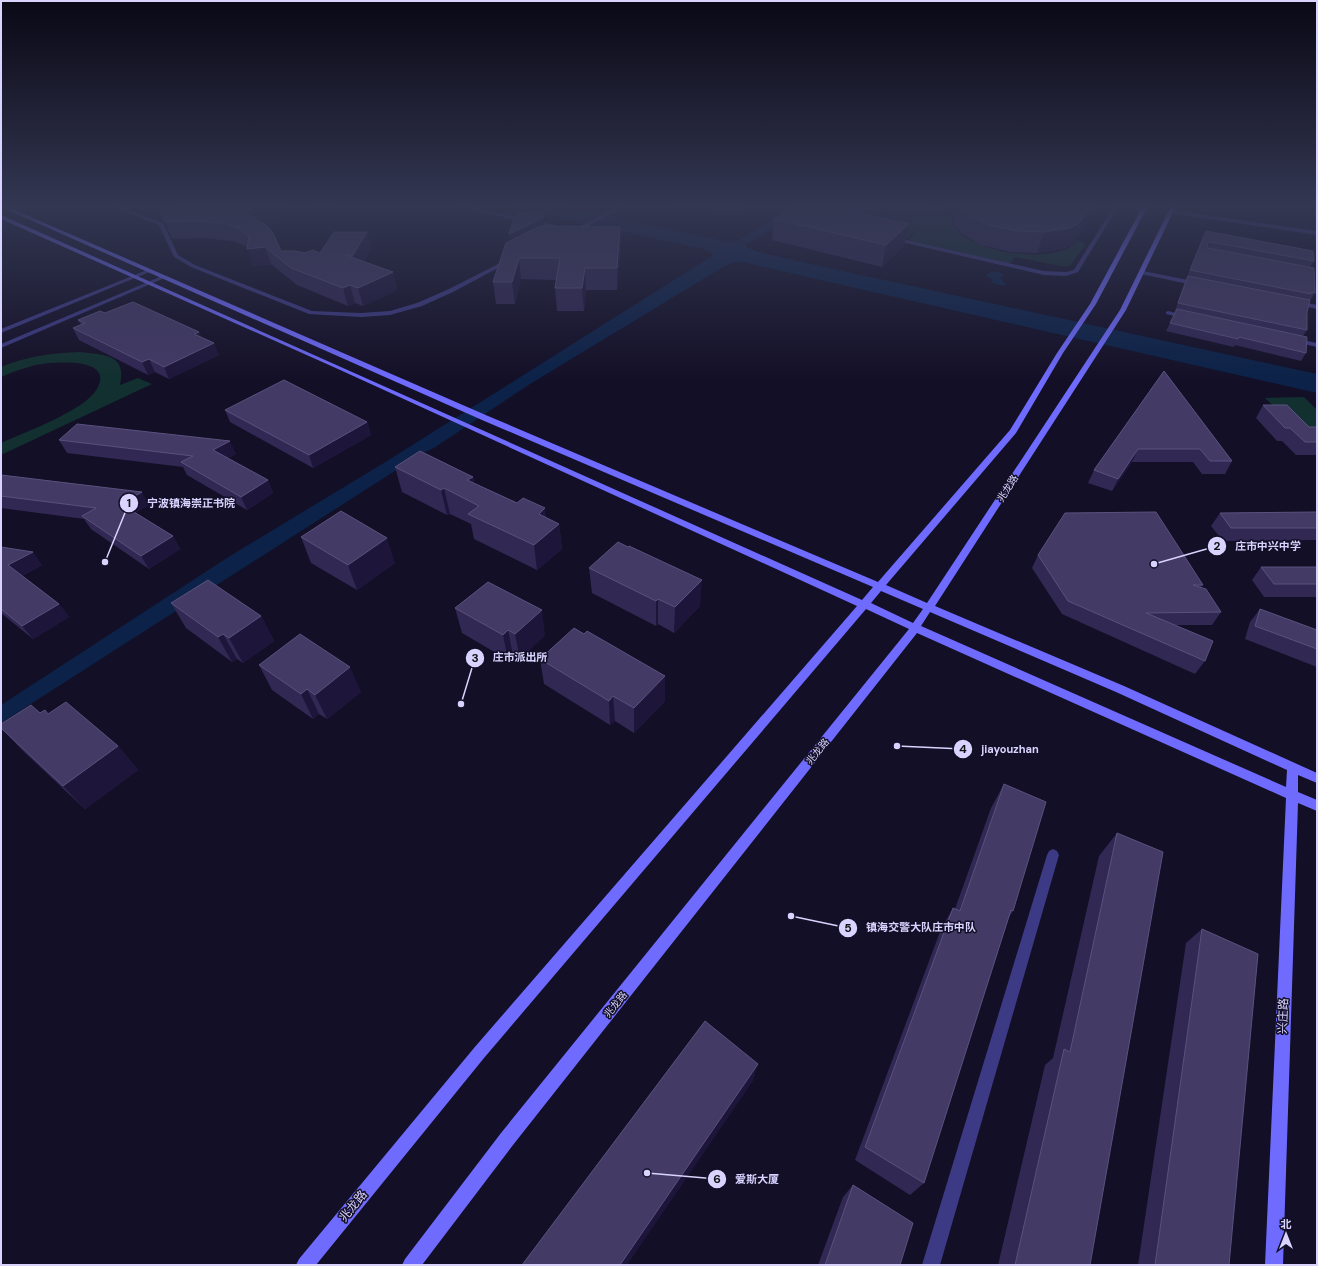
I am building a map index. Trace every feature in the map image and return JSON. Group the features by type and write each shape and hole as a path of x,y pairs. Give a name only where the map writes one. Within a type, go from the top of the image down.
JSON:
{"street":[{"path":"105,263 471,426 915,628 1317,806"},
{"path":"133,263 485,418 1120,689 1317,778"},
{"path":"188,263 311,313 345,314 390,312 422,304 503,263"},
{"path":"1000,263 1044,273 1068,273 1076,271 1081,263"},
{"name":"兆龙路","path":"305,1265 479,1053 1013,431 1060,353 1093,304 1115,263"},
{"name":"兆龙路","path":"411,1265 507,1139 915,628 1123,310 1148,263"},
{"path":"1044,268 1068,273"},
{"path":"1,331 149,270"},
{"path":"1143,273 1203,285"},
{"path":"1,346 164,277"},
{"path":"1287,301 1317,307"},
{"path":"1168,313 1191,318"},
{"path":"1283,338 1317,345"},
{"name":"兴庄路","path":"1274,1265 1293,767"},
{"path":"931,1265 1053,855"}],"green space":[{"path":"1046,263 1072,263 1070,266"},
{"path":"80,352 98,354 112,358 117,362 120,367 120,385 138,378 152,384 1,455 1,443 53,420 80,405 97,389 100,378 98,371 90,366 79,364 55,363 36,365 1,377 1,367 20,360 40,356"},
{"path":"1304,397 1317,410 1317,434 1303,435 1265,398"}],"water":[{"path":"701,263 732,263 530,384 434,448 423,453 1,723 1,705 230,556 387,461"},
{"path":"747,263 806,263 1317,374 1317,393"},
{"path":"999,272 1004,275 1000,278 1006,285 999,285 991,282 993,280 986,274"}],"building":[{"path":"285,263 368,263 393,272 358,288 350,285 343,288 291,268"},
{"path":"499,263 518,263 512,282 493,282"},
{"path":"559,263 617,263 617,268 585,268 582,288 555,288"},
{"path":"1193,263 1288,263 1314,268 1315,293 1311,292 1311,294 1190,270"},
{"path":"1188,276 1310,300 1307,312 1307,330 1178,303"},
{"path":"133,302 199,332 194,334 214,343 164,367 149,359 142,362 73,328 85,323 78,320 100,311 105,313"},
{"path":"1177,309 1307,337 1306,353 1170,323"},
{"path":"1164,371 1232,461 1210,461 1200,449 1138,449 1118,479 1094,470"},
{"path":"284,380 367,422 309,455 225,410"},
{"path":"1263,405 1287,405 1309,427 1317,427 1317,442 1305,442 1290,428 1285,428"},
{"path":"77,424 230,441 213,450 268,480 241,497 181,462 193,456 59,440"},
{"path":"420,451 473,477 467,480 517,503 523,498 545,508 539,514 559,524 534,545 468,514 479,506 444,488 441,490 395,467"},
{"path":"1,475 142,492 121,504 173,536 141,556 82,516 96,508 1,496"},
{"path":"341,511 387,538 348,565 301,537"},
{"path":"1156,512 1203,585 1193,585 1206,589 1221,612 1146,613 1213,641 1205,661 1068,601 1038,555 1065,513"},
{"path":"1317,512 1317,528 1231,528 1220,513"},
{"path":"618,542 702,580 675,607 658,599 656,601 589,568"},
{"path":"1,547 33,552 8,565 59,604 22,626 1,609"},
{"path":"1261,567 1317,567 1317,584 1274,584"},
{"path":"208,580 261,616 229,638 223,634 218,637 171,603"},
{"path":"488,582 542,610 515,634 508,630 503,635 455,608"},
{"path":"1260,609 1317,630 1317,649 1255,626"},
{"path":"574,628 584,634 587,631 665,676 634,708 613,696 609,701 540,659"},
{"path":"300,634 350,667 315,695 307,689 301,694 259,665"},
{"path":"66,702 118,746 63,786 1,728 1,724 31,705 40,713 45,710 48,714"},
{"path":"1004,784 1046,802 1013,911 1011,910 924,1183 865,1147 953,908 960,911"},
{"path":"1117,833 1163,852 1090,1265 1015,1265 1064,1049 1070,1052"},
{"path":"1202,929 1258,954 1229,1265 1155,1265"},
{"path":"705,1021 758,1064 620,1265 522,1265"},
{"path":"853,1185 913,1223 900,1265 825,1265"}],"place":[{"name":"宁波镇海崇正书院","path":"105,562"},
{"name":"庄市中兴中学","path":"1154,564"},
{"name":"庄市派出所","path":"461,704"},
{"name":"jiayouzhan","path":"897,746"},
{"name":"镇海交警大队庄市中队","path":"791,916"},
{"name":"爱斯大厦","path":"647,1173"}]}
